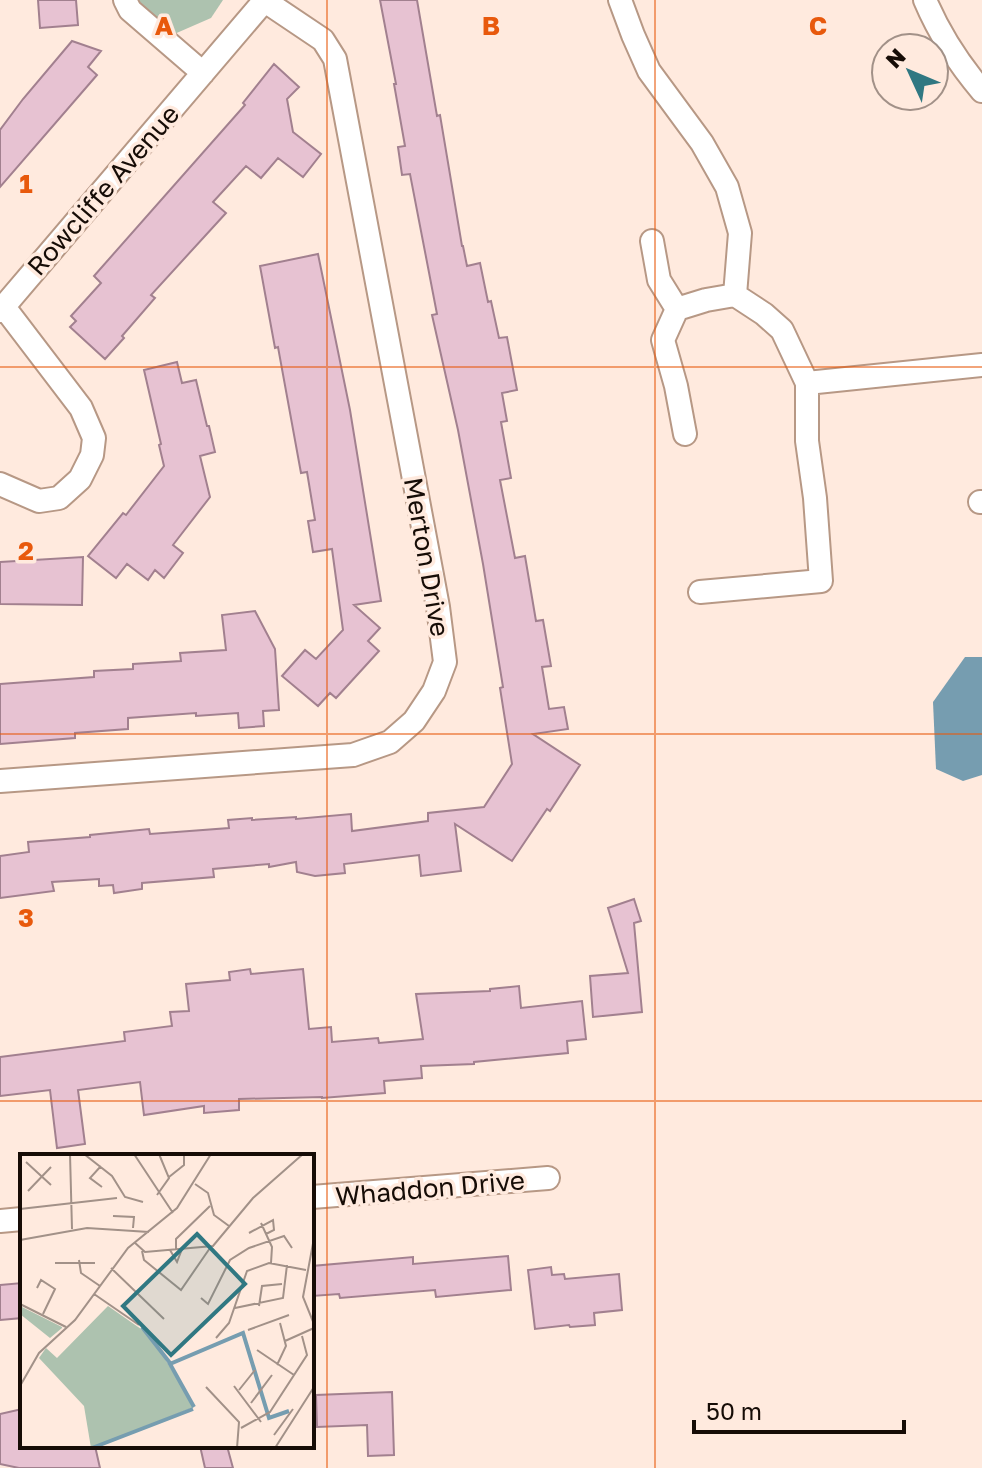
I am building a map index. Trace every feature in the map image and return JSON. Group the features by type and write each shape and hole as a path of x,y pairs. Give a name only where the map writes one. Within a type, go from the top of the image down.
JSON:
{"street":[{"path":"125,0 130,10 203,73"},
{"path":"620,0 649,71 702,143 727,187 740,233 735,295"},
{"path":"925,0 936,26 982,91"},
{"name":"Rowcliffe Avenue","path":"0,484 39,501 59,498 80,479 92,455 94,438 81,408 2,309 265,1"},
{"name":"Merton Drive","path":"0,781 353,755 390,742 414,721 434,691 445,662 438,607 335,59 323,40 265,1"},
{"path":"652,241 659,280 677,309"},
{"path":"685,434 663,340 677,309 735,295 782,330 807,383 807,441 821,581 700,592"},
{"path":"807,383 982,365"},
{"name":"Whaddon Drive","path":"314,1197 548,1178"},
{"path":"0,1221 20,1219"}],"green space":[{"path":"139,0 223,0 211,18 172,35"}],"water":[{"path":"965,657 982,657 982,775 963,781 936,769 933,702"}],"building":[{"path":"38,0 76,0 78,25 40,28"},
{"path":"380,0 417,0 467,266 480,263 499,338 507,337 517,390 502,393 507,421 501,422 511,478 500,480 515,558 525,556 536,621 543,620 551,666 542,667 549,709 564,707 568,729 533,734 580,765 512,861 455,824 461,871 421,876 419,855 344,864 345,873 315,876 297,872 296,862 269,867 269,864 213,869 214,877 142,883 142,889 114,893 113,885 99,886 99,879 52,882 54,891 0,898 0,856 29,852 28,842 149,829 150,834 229,828 228,820 252,818 296,819 351,814 352,831 428,821 428,813 484,807 512,764 483,564 432,315 437,314 410,174 402,175 398,147 405,146"},
{"path":"72,41 101,51 88,67 97,75 0,187 0,130"},
{"path":"274,64 299,87 287,99 293,132 321,154 303,177 278,158 261,178 246,166 213,202 226,213 151,295 155,298 105,359 70,327 76,321 71,316 101,283 94,276 245,105 243,103"},
{"path":"318,254 350,410 381,601 354,605 380,628 368,641 379,651 336,698 330,693 318,706 282,676 305,650 316,659 343,630 332,549 313,552 308,521 315,520 307,472 301,473 260,266"},
{"path":"177,362 182,383 196,380 209,426 215,452 200,456 210,497 173,545 183,553 164,578 155,570 148,580 127,564 116,578 88,556 123,513 126,515 164,466 144,370"},
{"path":"83,557 82,605 0,604 0,562"},
{"path":"255,611 275,649 279,710 263,711 264,726 239,728 238,713 196,716 196,713 128,718 128,729 75,733 75,738 0,744 0,684 94,677 94,671 133,669 133,664 181,661 180,653 226,650 222,615"},
{"path":"634,899 641,921 634,923 642,1012 593,1017 590,976 628,973 608,908"},
{"path":"250,969 251,974 303,969 309,1029 331,1027 332,1042 378,1038 379,1043 423,1039 416,994 490,991 519,986 521,1008 582,1001 586,1039 567,1041 568,1053 474,1064 421,1066 422,1078 384,1081 385,1093 322,1098 239,1099 239,1110 204,1113 204,1106 144,1115 140,1082 78,1090 85,1144 57,1148 50,1090 0,1096 0,1057 125,1041 124,1032 172,1026 170,1012 189,1011 186,984 230,980 229,972"},
{"path":"508,1256 511,1290 436,1297 435,1290 340,1298 339,1294 314,1296 314,1266 413,1257 413,1264"},
{"path":"551,1267 552,1275 564,1274 565,1279 619,1274 622,1310 594,1313 595,1325 535,1329 528,1270"},
{"path":"20,1283 20,1318 0,1320 0,1285"},
{"path":"392,1392 394,1455 368,1456 367,1425 317,1427 316,1395"},
{"path":"20,1409 20,1448 95,1448 100,1468 19,1468 0,1464 0,1414"},
{"path":"200,1448 228,1448 233,1468 205,1468"}]}
